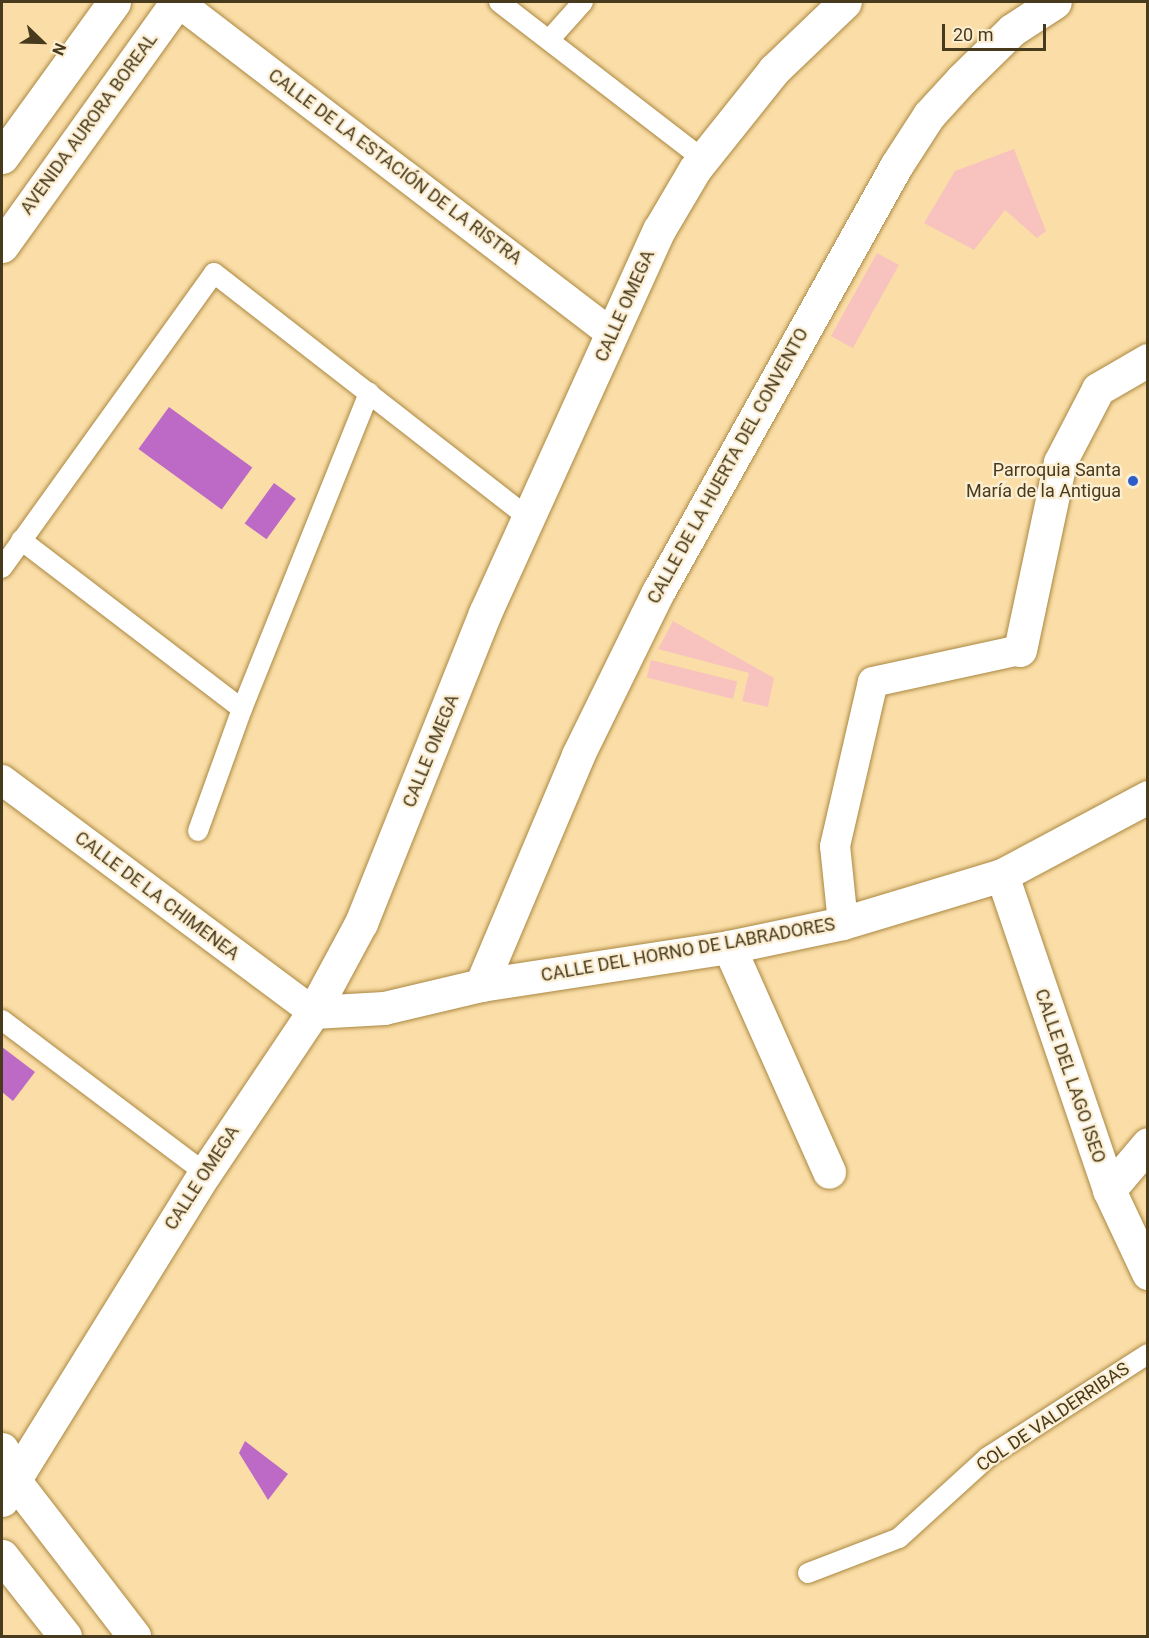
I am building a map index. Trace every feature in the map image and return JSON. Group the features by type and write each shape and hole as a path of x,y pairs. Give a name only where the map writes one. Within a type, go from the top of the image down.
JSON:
{"street":[{"path":"2,157 114,2"},
{"name":"AVENIDA AURORA BOREAL","path":"2,246 178,2"},
{"name":"CALLE DE LA ESTACIÓN DE LA RISTRA","path":"178,2 612,334"},
{"name":"CALLE OMEGA","path":"8,1490 205,1173 312,1012 361,924 485,613 659,230 704,159 774,70 845,2"},
{"name":"CALLE DE LA HUERTA DEL CONVENTO","path":"481,986 578,755 658,592 896,166 929,115 962,79 1012,30 1056,2"},
{"path":"843,923 835,846 873,682 1020,650 1060,462 1098,389 1148,360"},
{"name":"CALLE DE LA CHIMENEA","path":"2,780 312,1012"},
{"name":"CALLE DEL HORNO DE LABRADORES","path":"312,1012 384,1008 481,986 729,947 843,923 1002,875 1148,797"},
{"name":"CALLE DEL LAGO ISEO","path":"1002,875 1109,1190 1148,1273"},
{"path":"729,947 829,1172"},
{"path":"1109,1190 1148,1144"},
{"path":"2,1449 8,1490 134,1636"},
{"path":"2,1556 65,1636"}],"lane":[{"path":"499,2 704,159"},
{"path":"549,40 583,2"},
{"path":"2,568 214,273 529,518"},
{"path":"198,831 242,709 369,393"},
{"path":"21,540 242,709"},
{"path":"2,1020 205,1173"},
{"name":"COL DE VALDERRIBAS","path":"808,1573 899,1538 988,1457 1148,1354"}],"shaded area":[{"path":"1014,149 1046,231 1037,238 1005,210 974,250 924,223 955,171"},
{"path":"877,253 899,265 853,348 831,336"},
{"path":"169,407 252,468 222,510 138,449"},
{"path":"274,483 296,499 266,539 245,523"},
{"path":"673,621 774,678 768,707 742,701 749,673 658,649"},
{"path":"651,660 737,682 733,699 647,677"},
{"path":"2,1047 35,1072 13,1101 2,1092"},
{"path":"245,1441 288,1474 268,1500 239,1453"}],"place":[{"name":"Parroquia Santa María de la Antigua","path":"1133,481"}]}
